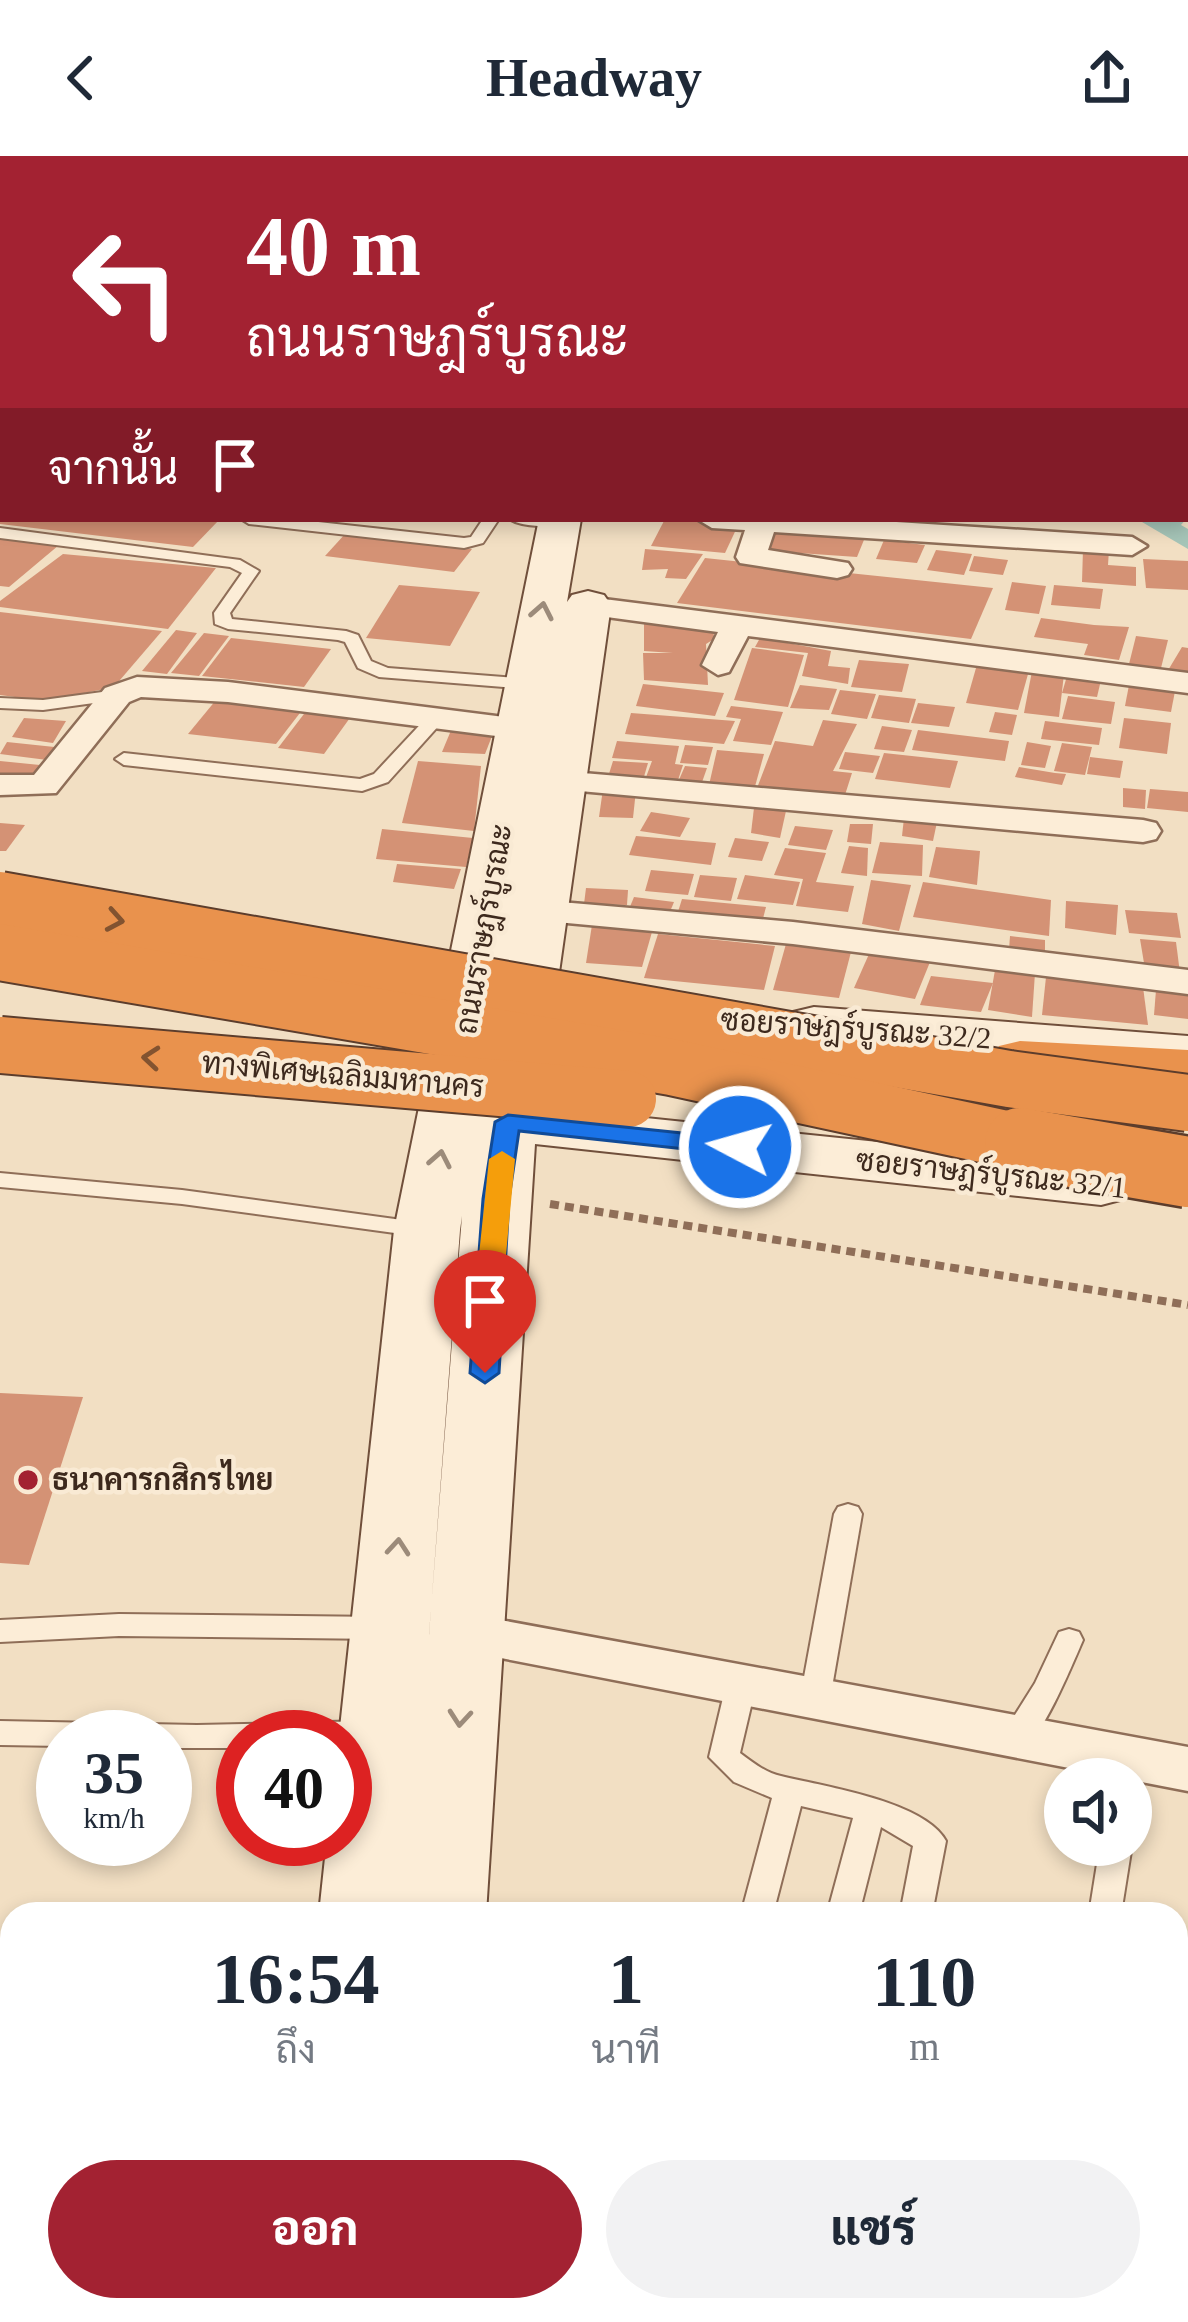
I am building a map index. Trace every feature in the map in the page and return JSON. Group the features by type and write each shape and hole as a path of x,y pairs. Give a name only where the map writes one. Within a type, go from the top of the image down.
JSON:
{"highway":[{"path":"0,900 1009,1079 1188,1102"},
{"path":"0,952 917,1109 1188,1145"},
{"name":"ทางพิเศษเฉลิมมหานคร","path":"0,1003 1188,1102"},
{"path":"819,1045 1188,1068"},
{"name":"ทางพิเศษเฉลิมมหานคร","path":"0,1046 1188,1145"},
{"path":"671,1067 951,1131 1188,1172"}],"main road":[{"name":"ถนนราษฎร์บูรณะ","path":"364,1902 427,1230 560,522"},
{"name":"ถนนราษฎร์บูรณะ","path":"443,1902 468,1634 496,1199 537,911 588,606 561,522"},
{"name":"ซอยราษฎร์บูรณะ 32/2","path":"524,1003 1188,1054"},
{"name":"ซอยราษฎร์บูรณะ 32/1","path":"508,1122 1188,1195"}],"street":[{"path":"750,522 1132,546"},
{"path":"762,523 751,557 837,569"},
{"path":"588,606 1188,683"},
{"path":"1007,660 1024,621"},
{"path":"718,665 737,625"},
{"path":"0,785 30,789 44,785 117,695 149,686 436,718 524,707"},
{"path":"559,781 1143,831"},
{"path":"537,911 793,933 1188,982"},
{"path":"468,1634 1016,1737 1092,1758"},
{"path":"1152,1769 1188,1768"}],"lane":[{"path":"276,522 464,543 477,540 489,522"},
{"path":"0,533 234,563 251,572 223,613 221,620 228,624 340,635 352,639 364,664 385,673 524,707"},
{"path":"0,703 44,705 117,695"},
{"path":"124,758 362,785 381,778 436,718"},
{"path":"0,1180 182,1197 427,1230"},
{"path":"815,1699 848,1514"},
{"path":"0,1631 119,1625 391,1628"},
{"path":"1016,1737 1048,1688 1069,1640"},
{"path":"741,1685 724,1757 737,1770 790,1789 910,1823 929,1841 918,1902"},
{"path":"0,1733 197,1737 380,1733"},
{"path":"760,1902 790,1789"},
{"path":"846,1902 870,1812"},
{"path":"1107,1902 1113,1866"}],"path":[{"path":"554,1204 1188,1305"}],"building":[{"path":"0,522 217,522 193,547"},
{"path":"663,522 740,522 725,553 651,546"},
{"path":"778,524 868,530 857,557 770,551"},
{"path":"345,534 472,549 454,572 325,556"},
{"path":"0,536 59,545 9,587 0,586"},
{"path":"884,540 925,545 917,563 876,559"},
{"path":"645,549 703,554 686,579 665,578 668,569 642,570"},
{"path":"1083,549 1109,550 1108,565 1136,567 1136,586 1082,582"},
{"path":"936,550 972,554 964,575 927,570"},
{"path":"63,554 216,568 168,629 0,607 0,601"},
{"path":"974,556 1008,560 1003,575 969,571"},
{"path":"705,558 993,588 971,639 677,603"},
{"path":"1143,559 1188,561 1188,590 1146,588"},
{"path":"1012,582 1046,586 1039,614 1005,610"},
{"path":"399,585 480,592 450,646 366,638"},
{"path":"1054,585 1103,589 1100,609 1051,605"},
{"path":"0,612 162,631 114,687 45,701 0,695"},
{"path":"644,615 713,622 714,639 706,644 708,685 644,680 643,653 673,653 644,651"},
{"path":"1041,618 1129,627 1119,660 1084,655 1088,644 1034,637"},
{"path":"176,630 197,633 167,674 142,671"},
{"path":"204,633 229,636 199,676 171,673"},
{"path":"1136,636 1168,640 1160,672 1128,668"},
{"path":"231,638 331,649 304,687 202,676"},
{"path":"760,638 831,651 828,666 850,668 848,684 802,676 808,653 755,647"},
{"path":"1182,647 1188,648 1188,676 1167,672"},
{"path":"752,648 804,655 788,707 734,700"},
{"path":"859,660 909,664 902,692 851,687"},
{"path":"978,661 1030,667 1018,710 966,703"},
{"path":"1032,671 1064,674 1059,717 1024,713"},
{"path":"1067,676 1101,680 1097,697 1062,693"},
{"path":"643,684 724,693 715,716 636,706"},
{"path":"800,685 837,689 829,710 790,708"},
{"path":"1129,685 1175,691 1171,712 1125,706"},
{"path":"840,690 876,694 867,719 831,714"},
{"path":"879,695 916,699 909,723 871,718"},
{"path":"1068,696 1115,702 1111,724 1062,719"},
{"path":"216,700 303,709 276,744 188,734"},
{"path":"918,703 955,707 949,727 911,723"},
{"path":"731,706 783,712 771,745 733,741 741,719 726,717"},
{"path":"307,710 352,715 324,754 278,748"},
{"path":"995,712 1017,715 1012,735 989,732"},
{"path":"631,713 735,721 724,744 625,734"},
{"path":"24,718 66,721 53,743 12,737"},
{"path":"1124,718 1171,723 1167,754 1119,748"},
{"path":"823,720 857,724 833,771 852,773 844,798 757,788 775,741 813,746"},
{"path":"1045,721 1102,728 1099,745 1041,739"},
{"path":"882,726 912,730 904,752 874,749"},
{"path":"452,728 494,731 485,754 442,752"},
{"path":"918,730 1009,741 1005,761 912,750"},
{"path":"617,741 679,746 675,764 683,765 677,783 645,780 652,761 612,758"},
{"path":"7,742 64,748 55,761 0,754"},
{"path":"1027,742 1051,746 1045,768 1021,765"},
{"path":"1062,743 1092,747 1085,775 1054,771"},
{"path":"685,745 713,747 708,765 680,763"},
{"path":"717,750 764,754 754,790 709,785"},
{"path":"845,752 880,756 873,773 839,769"},
{"path":"884,753 958,761 950,788 875,779"},
{"path":"1090,757 1123,761 1120,778 1087,774"},
{"path":"0,761 40,765 30,779 0,776"},
{"path":"418,761 481,766 474,831 402,823"},
{"path":"613,761 648,763 643,780 608,777"},
{"path":"685,766 707,768 701,785 678,782"},
{"path":"1019,767 1066,774 1062,785 1015,777"},
{"path":"1123,788 1146,790 1145,809 1123,807"},
{"path":"603,789 636,790 633,818 599,817"},
{"path":"1150,789 1188,792 1188,812 1147,808"},
{"path":"754,808 786,811 780,838 751,833"},
{"path":"651,812 690,818 680,837 640,831"},
{"path":"904,818 937,822 933,841 902,836"},
{"path":"0,823 25,825 6,851 0,851"},
{"path":"850,824 873,824 871,844 847,842"},
{"path":"795,826 833,830 826,850 788,845"},
{"path":"382,829 473,838 466,867 376,859"},
{"path":"636,836 716,843 711,865 629,855"},
{"path":"735,838 769,842 762,861 728,857"},
{"path":"880,842 923,845 922,876 872,873"},
{"path":"849,846 868,848 867,876 841,873"},
{"path":"936,847 980,851 977,885 929,877"},
{"path":"785,848 826,853 816,882 854,886 848,912 796,906 803,879 774,875"},
{"path":"397,864 461,869 454,889 393,882"},
{"path":"651,870 694,874 688,895 645,891"},
{"path":"700,875 737,878 731,901 694,897"},
{"path":"745,875 800,882 793,905 737,899"},
{"path":"871,880 911,885 899,931 862,924"},
{"path":"923,882 1051,900 1049,936 913,917"},
{"path":"586,888 628,890 627,905 584,904"},
{"path":"634,897 674,902 667,919 627,914"},
{"path":"682,899 766,907 761,926 676,918"},
{"path":"1066,901 1118,905 1116,935 1065,928"},
{"path":"1125,910 1177,913 1181,938 1129,933"},
{"path":"592,925 652,932 642,967 586,963"},
{"path":"658,934 775,946 764,990 644,978"},
{"path":"1010,936 1045,940 1045,957 1009,950"},
{"path":"1140,939 1176,942 1180,973 1145,969"},
{"path":"786,944 851,952 839,998 773,990"},
{"path":"869,954 930,962 915,999 854,988"},
{"path":"995,970 1035,973 1032,1017 988,1010"},
{"path":"931,976 993,983 981,1012 920,1005"},
{"path":"1046,977 1143,987 1148,1025 1042,1015"},
{"path":"1156,990 1188,992 1188,1019 1154,1015"},
{"name":"ธนาคารกสิกรไทย","path":"0,1393 83,1397 29,1565 0,1563"}],"waterway":[{"path":"1156,522 1188,541"}],"slow traffic":[{"path":"492,1255 502,1159"}],"place":[{"name":"ธนาคารกสิกรไทย","path":"28,1480"}],"route":[{"path":"485,1373 496,1199 508,1122 740,1147"}]}
